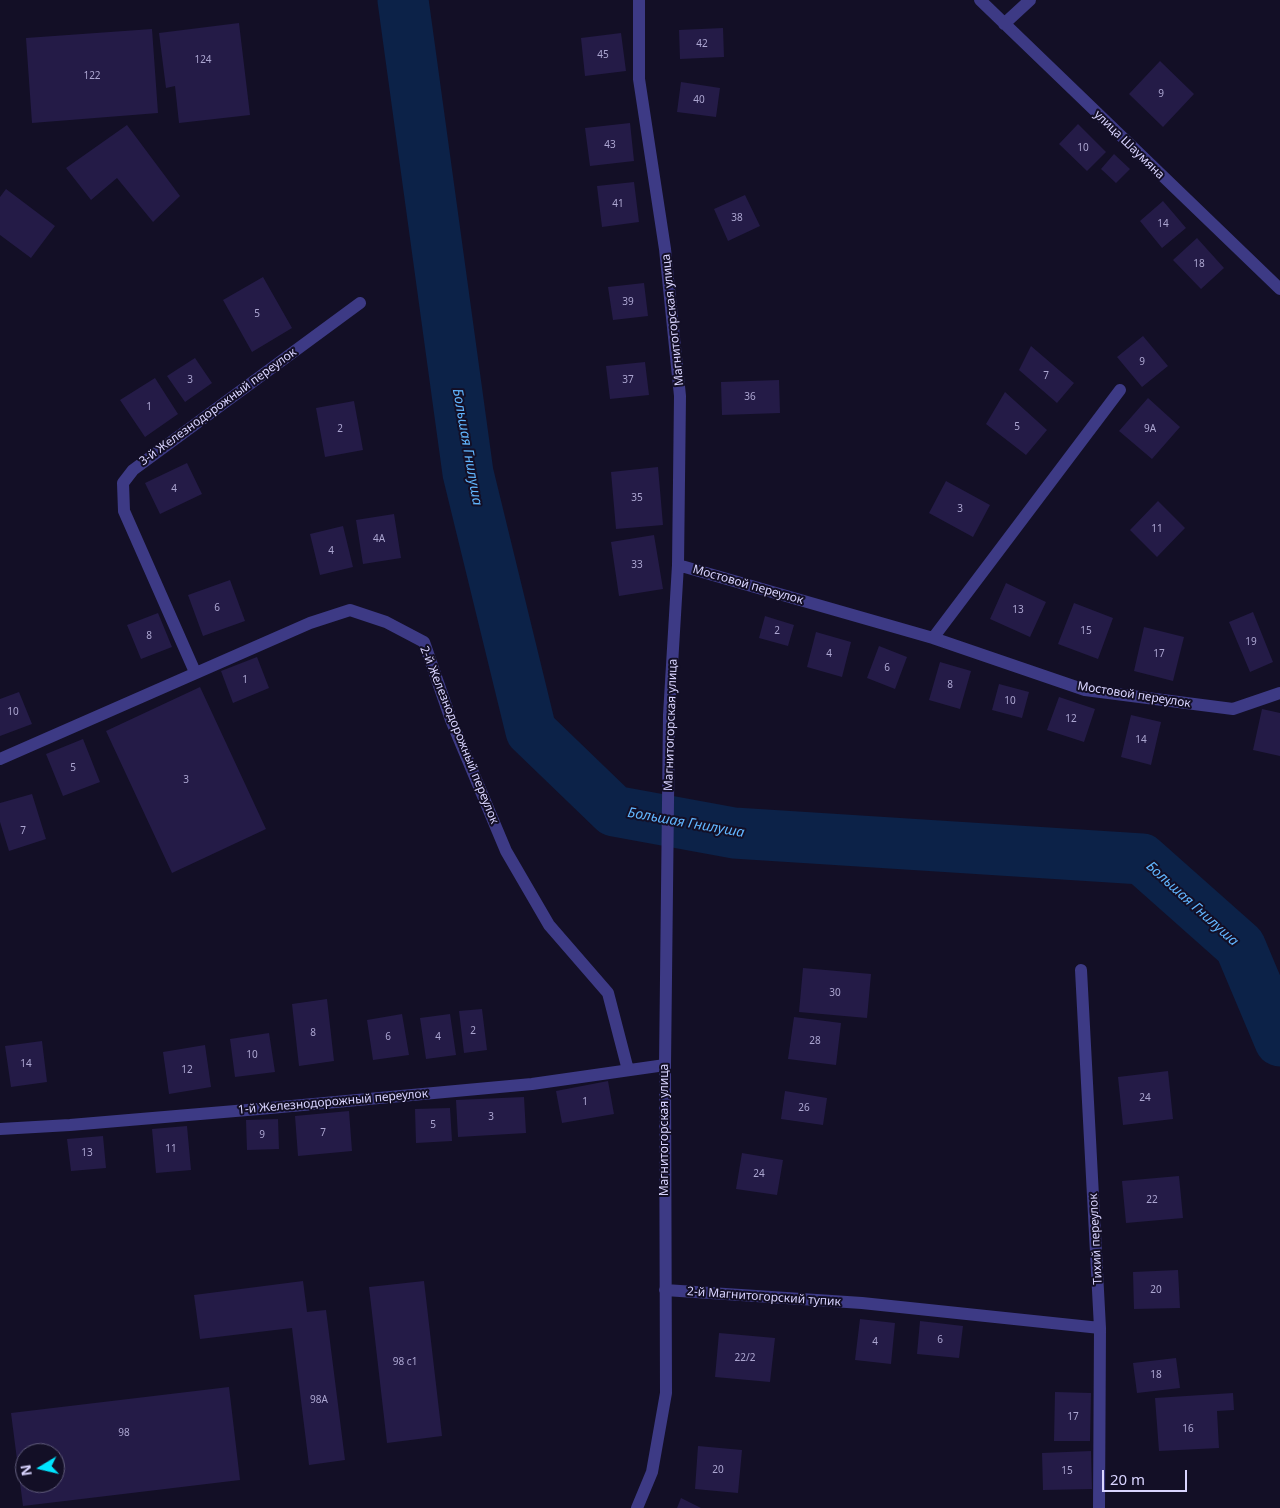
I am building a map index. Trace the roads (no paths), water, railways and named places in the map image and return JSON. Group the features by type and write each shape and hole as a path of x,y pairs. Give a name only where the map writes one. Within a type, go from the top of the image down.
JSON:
{"street":[{"name":"Магнитогорская улица","path":"637,1508 652,1472 666,1392 665,1065 669,715 678,565 680,396 665,249 639,79 640,0"},
{"name":"улица Шаумяна","path":"980,0 1280,289"},
{"path":"1004,24 1030,0"},
{"name":"3-й Железнодорожный переулок","path":"195,672 124,512 123,483 133,470 360,303"},
{"path":"933,638 1120,390"},
{"name":"Мостовой переулок","path":"678,565 933,638 1085,690 1232,709 1280,693"},
{"name":"2-й Железнодорожный переулок","path":"0,759 310,623 350,610 386,622 424,642 451,720 506,851 550,926 608,993 628,1070"},
{"name":"Тихий переулок","path":"1081,970 1100,1328 1099,1508"},
{"name":"1-й Железнодорожный переулок","path":"0,1129 249,1110 512,1086 665,1065"},
{"name":"2-й Магнитогорский тупик","path":"665,1290 862,1303 1100,1328"}],"waterway":[{"name":"Большая Гнилуша","path":"403,0 468,473 531,731 614,811 734,833 1142,859 1240,946 1280,1041"}]}
